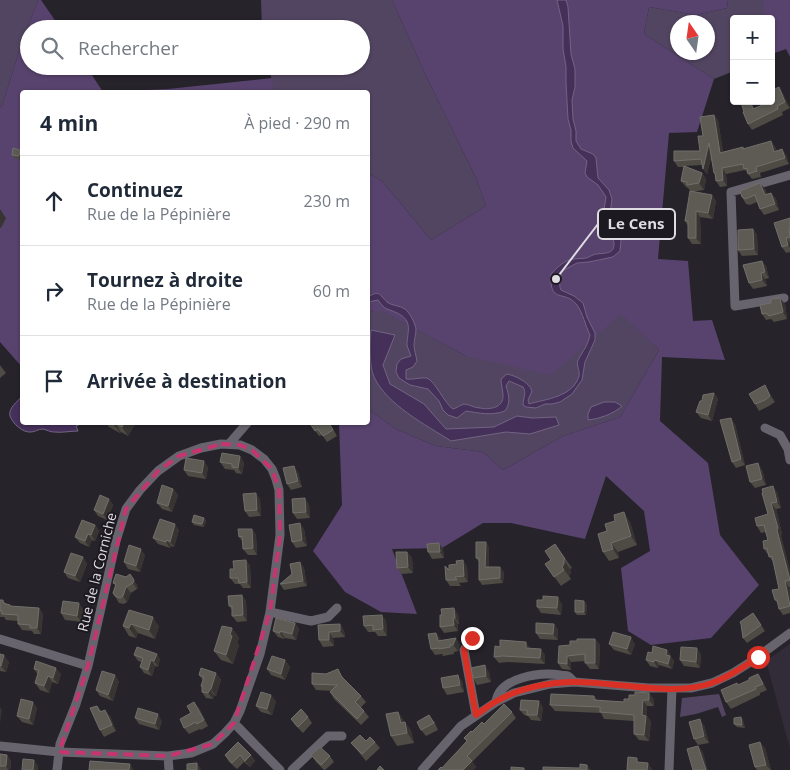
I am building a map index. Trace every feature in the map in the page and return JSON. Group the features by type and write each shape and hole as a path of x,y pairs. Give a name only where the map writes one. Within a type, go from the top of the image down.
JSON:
{"street":[{"path":"784,298 735,306 732,192 790,175"},
{"path":"229,444 245,425"},
{"path":"765,428 780,435 788,450 790,460"},
{"name":"Rue de la Corniche","path":"221,444 240,445 252,450 272,469 278,484 280,535 270,612 260,654 240,711 234,723 225,734 213,744 191,753 168,756 59,752 60,744 76,704 88,666 116,541 126,509 140,490 158,471 179,456 201,448 221,444"},
{"path":"270,612 311,621 328,617 337,608"},
{"path":"422,770 461,726 496,702 514,693 550,684 574,682 692,688 712,683 733,673 790,633"},
{"path":"472,638 464,650 476,715"},
{"path":"0,640 88,666"},
{"path":"669,770 672,688"},
{"path":"234,723 280,770"},
{"path":"292,770 328,736 342,736"},
{"path":"0,746 59,752 58,770"},
{"path":"168,756 169,770"}],"highlighted area":[{"path":"221,444 240,445 252,450 272,469 279,490 280,535 270,612 234,723 213,744 168,756 59,752 88,666 126,509 158,471 179,456"}],"shaded area":[{"path":"0,0 38,0 30,20 20,20 20,48 2,106 0,107"},
{"path":"38,0 41,0 55,20 30,20"},
{"path":"261,0 392,0 427,78 476,178 486,206 431,240 382,181 370,174 370,90 274,90 271,75 370,75 370,20 262,20"},
{"path":"392,0 728,0 727,8 696,15 649,7 644,34 670,51 670,60 684,60 714,79 697,132 669,133 658,259 688,261 693,321 712,320 725,360 662,357 660,421 708,463 720,535 759,585 711,638 651,645 628,631 621,568 650,551 644,511 606,476 585,539 511,523 483,523 442,548 392,549 417,614 381,612 345,592 313,551 342,505 339,425 370,425 370,410 396,429 436,446 483,452 503,470 563,436 620,417 659,350 621,314 551,375 466,356 382,311 370,312 370,174 382,181 431,240 486,206 476,178 427,78"},
{"path":"557,0 566,0 568,7 571,54 575,69 575,87 572,100 576,141 581,149 593,154 596,158 598,178 609,190 612,199 609,223 619,235 621,241 620,251 613,257 577,263 562,271 561,290 583,303 595,333 595,340 585,362 582,380 572,394 560,402 545,404 536,408 526,407 523,405 525,393 523,387 509,381 506,386 509,402 505,411 490,414 466,411 457,418 448,415 443,410 439,401 428,389 410,385 399,378 396,372 397,364 401,359 411,356 407,345 408,323 402,316 385,308 378,300 370,302 370,296 377,293 389,303 405,309 409,313 416,329 414,345 417,361 413,367 406,370 406,379 427,378 453,409 464,404 484,409 499,405 503,399 501,379 507,374 522,380 528,385 532,391 528,400 529,404 565,393 576,383 579,376 578,360 587,345 590,335 577,305 572,300 555,293 553,290 551,274 567,261 609,252 613,249 614,243 602,222 606,197 598,185 587,177 585,173 587,161 573,148 571,141 563,49 563,26"},
{"path":"728,0 764,0 764,15 730,15 730,73 714,79 684,60 715,60 715,15 696,15 727,8"},
{"path":"764,0 790,0 790,57 786,49 775,53 775,15 764,15"},
{"path":"649,7 696,15 670,15 670,51 644,34"},
{"path":"20,48 20,75 92,75 102,90 20,90 20,365 0,342 0,107 2,106"},
{"path":"272,78 274,90 146,90 168,89"},
{"path":"381,310 466,356 621,313 659,350 620,417 563,436 503,470 483,452 436,446 396,429 370,410 370,312"},
{"path":"371,330 395,335 383,365 390,384 424,404 446,429 494,427 517,416 532,418 556,417 559,425 530,434 506,432 451,441 408,414 388,397 380,387 371,367"},
{"path":"20,399 20,425 78,425 76,426 78,431 51,432 40,429 32,432 25,431 13,422 10,416 13,405"},
{"path":"604,402 615,402 622,406 606,416 588,420 591,407"},
{"path":"790,644 790,749 766,661"},
{"path":"719,694 726,715 722,717 718,707 680,717 682,698"}],"building":[{"path":"779,87 785,102 777,106 778,109 748,124 742,105 752,105 753,109 763,105 775,105 775,89"},
{"path":"714,115 720,153 771,141 774,152 782,149 785,158 756,167 757,171 748,174 747,168 744,169 743,164 722,168 723,180 716,181 709,143 703,169 701,159 674,161 674,151 700,151 698,136 703,136 700,117"},
{"path":"13,148 20,150 19,156 12,155"},
{"path":"684,166 702,173 699,183 687,185 687,182 681,181"},
{"path":"760,183 765,195 771,193 775,204 760,209 755,195 745,199 740,191"},
{"path":"690,191 712,195 708,213 696,211 696,238 688,238 688,221 685,221"},
{"path":"790,218 790,237 786,238 788,245 782,247 774,223"},
{"path":"753,229 754,249 738,250 738,230"},
{"path":"762,261 765,272 761,273 762,280 749,283 743,265"},
{"path":"780,298 783,312 769,316 766,313 762,314 760,305 771,303 771,299"},
{"path":"765,385 770,396 755,404 749,394"},
{"path":"714,393 708,415 696,412 703,395"},
{"path":"731,418 741,459 732,462 720,420"},
{"path":"311,425 330,425 333,430 323,436 318,429 315,431"},
{"path":"222,453 240,456 238,468 232,467 232,464 220,462"},
{"path":"186,458 204,461 202,473 184,470"},
{"path":"758,463 762,479 750,482 746,466"},
{"path":"294,466 298,481 287,484 283,468"},
{"path":"162,485 173,489 168,506 157,503"},
{"path":"773,486 777,502 771,503 790,580 785,581 790,606 779,609 772,590 779,589 772,556 769,557 767,548 764,549 763,541 768,540 764,525 757,526 755,518 768,514 762,489"},
{"path":"256,493 257,510 245,511 243,494"},
{"path":"100,495 109,499 103,514 94,510"},
{"path":"305,498 306,512 293,513 292,499"},
{"path":"624,512 631,536 611,543 613,549 603,552 598,534 607,531 605,524 615,521 614,515"},
{"path":"194,515 204,518 202,524 192,522"},
{"path":"160,519 175,524 170,542 153,538"},
{"path":"82,520 95,525 91,535 88,534 85,541 75,537"},
{"path":"300,523 302,540 292,542 289,525"},
{"path":"238,529 252,529 253,548 243,549 242,536 239,537"},
{"path":"476,542 486,542 485,567 500,567 500,578 479,580 479,558 476,558"},
{"path":"439,543 440,552 428,552 427,544"},
{"path":"555,544 565,559 562,567 564,570 554,577 545,564 551,560 545,551"},
{"path":"129,545 141,549 136,566 124,562"},
{"path":"396,552 407,552 408,567 397,568"},
{"path":"71,553 83,557 75,576 64,572"},
{"path":"246,560 247,582 239,583 238,578 230,578 230,569 234,569 233,561"},
{"path":"463,560 464,576 455,577 457,580 446,580 445,566 449,570 449,565 457,564 456,561"},
{"path":"300,562 303,581 280,584 292,574 290,564"},
{"path":"116,574 126,577 130,574 134,580 133,583 126,587 123,596 120,598 113,593 116,584 113,583"},
{"path":"242,595 243,615 232,616 232,606 229,606 228,596"},
{"path":"543,596 558,597 557,608 537,607 537,600 543,600"},
{"path":"0,600 3,600 3,603 10,606 39,608 37,628 18,624 18,615 2,614 2,611 0,611"},
{"path":"575,600 584,601 584,612 575,612"},
{"path":"63,601 79,603 77,616 61,613"},
{"path":"454,608 454,625 440,627 441,609"},
{"path":"129,610 153,617 149,630 131,624 129,628 123,626"},
{"path":"753,613 761,625 743,638 740,622"},
{"path":"382,615 383,629 373,630 373,625 364,626 363,616"},
{"path":"276,618 295,623 292,634 273,631"},
{"path":"536,623 554,624 553,634 536,633"},
{"path":"340,624 340,631 329,632 329,640 319,640 318,625"},
{"path":"222,626 232,628 230,635 232,636 226,655 214,651"},
{"path":"613,632 631,637 627,649 609,644"},
{"path":"436,633 438,641 456,638 453,645 431,649 428,634"},
{"path":"577,639 595,639 595,663 585,663 585,654 567,656 567,664 558,663 559,646 570,645 570,641 577,641"},
{"path":"500,640 526,642 526,648 541,649 540,658 494,657 495,646 500,647"},
{"path":"653,646 667,650 666,655 670,656 668,664 655,660 654,662 646,660 648,652 652,653"},
{"path":"137,647 157,654 154,661 151,660 148,670 140,667 143,658 134,655"},
{"path":"681,647 697,648 696,662 680,660"},
{"path":"0,654 4,655 1,666 0,666"},
{"path":"272,656 285,660 281,674 267,669"},
{"path":"36,661 56,668 53,678 48,676 44,686 35,683 39,670 34,669"},
{"path":"485,665 486,676 473,678 471,668"},
{"path":"201,668 216,673 208,693 202,692 201,686 204,677 199,675"},
{"path":"338,669 341,676 361,696 355,702 364,711 357,719 330,692 337,685 312,684 312,673 326,674"},
{"path":"102,671 115,675 108,695 96,690"},
{"path":"758,674 763,684 726,702 721,690 737,683 738,685"},
{"path":"458,675 460,685 443,688 441,678"},
{"path":"261,692 271,695 267,709 256,706"},
{"path":"635,692 649,693 649,700 643,700 642,715 646,716 644,735 634,734 634,715 600,712 600,707 550,705 551,694 594,696 594,700 624,702 624,699 629,699 629,695 635,695"},
{"path":"21,699 33,702 29,719 17,716"},
{"path":"521,700 539,701 537,715 527,715 527,710 520,710"},
{"path":"194,702 204,720 184,728 180,719 191,713 187,706"},
{"path":"504,704 512,712 467,756 472,761 463,770 438,770 467,741 464,738 471,731 482,722 484,724"},
{"path":"97,706 100,712 105,710 112,725 100,730 90,708"},
{"path":"138,708 158,714 155,724 135,718"},
{"path":"301,709 308,717 298,727 291,719"},
{"path":"398,712 401,723 405,722 407,733 391,736 386,714"},
{"path":"429,715 434,723 421,730 417,722"},
{"path":"741,717 742,725 734,724 734,718"},
{"path":"700,719 704,736 694,739 689,722"},
{"path":"360,735 366,741 370,737 375,742 362,754 351,743"},
{"path":"238,742 251,755 245,761 240,755 232,763 225,755"},
{"path":"760,742 766,765 755,767 749,745"},
{"path":"698,746 706,770 693,770 687,749"},
{"path":"320,747 330,756 321,765 311,755"},
{"path":"0,754 7,755 6,766 0,766"},
{"path":"628,757 637,758 637,762 648,763 647,770 627,770"},
{"path":"23,759 34,760 33,770 22,770"},
{"path":"90,761 130,764 129,770 89,770"},
{"path":"197,763 197,770 187,770 187,764"},
{"path":"580,764 587,765 587,770 543,770 543,767 580,768"},
{"path":"511,767 524,768 524,770 511,770"}],"place":[{"name":"Le Cens","path":"556,279"}],"route":[{"path":"472,638 464,650 476,715 514,693 550,684 574,682 650,688 692,688 712,683 733,673 758,657"}]}
